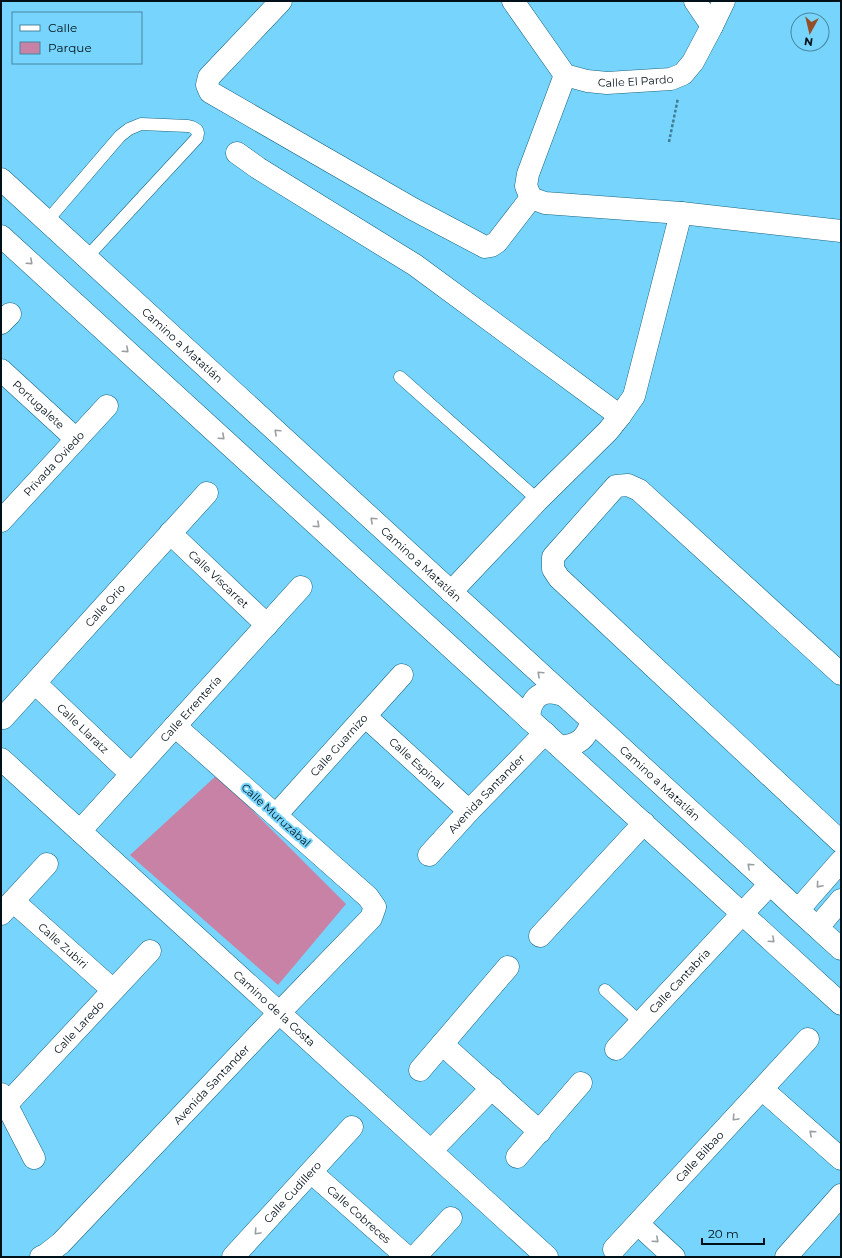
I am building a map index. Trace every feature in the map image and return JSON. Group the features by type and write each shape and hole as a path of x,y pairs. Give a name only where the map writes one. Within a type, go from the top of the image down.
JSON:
{"street":[{"path":"281,1 209,77 207,85 210,92 413,210 485,247 491,246 497,242 531,198"},
{"path":"513,1 565,75 528,174 526,186 531,198 545,203 681,213 841,231"},
{"path":"696,1 712,26"},
{"name":"Calle El Pardo","path":"565,75 587,81 607,83 671,79 683,74 693,62 724,1"},
{"path":"237,153 258,168 415,265 620,416"},
{"name":"Camino a Matatlán","path":"1,179 841,949"},
{"path":"451,592 538,500 608,431 634,396 681,213"},
{"path":"1,236 841,1004"},
{"name":"Portugalete","path":"1,370 76,439"},
{"name":"Privada Oviedo","path":"1,521 107,406"},
{"path":"841,674 639,490 628,485 616,486 552,558 553,569 559,578 841,842"},
{"name":"Calle Orio","path":"3,718 206,493"},
{"name":"Calle Viscarret","path":"170,532 267,625"},
{"name":"Calle Errentería","path":"80,831 301,587"},
{"name":"Calle Guarnizo","path":"276,815 402,675"},
{"name":"Calle Llaratz","path":"35,683 131,774"},
{"path":"563,695 553,692 543,694 535,700 530,709 545,733 571,745 581,740 588,732 592,721"},
{"name":"Calle Espinal","path":"365,716 469,811"},
{"name":"Calle Muruzábal","path":"175,726 368,897 375,907"},
{"name":"Avenida Santander","path":"429,855 469,811 545,733"},
{"name":"Camino de la Costa","path":"1,759 548,1257"},
{"path":"540,936 644,823"},
{"path":"798,910 841,861"},
{"path":"7,908 47,864"},
{"name":"Calle Cantabria","path":"616,1049 770,884"},
{"path":"818,927 841,900"},
{"name":"Avenida Santander","path":"41,1257 61,1243 371,918 375,907"},
{"name":"Calle Zubiri","path":"7,908 113,990"},
{"name":"Calle Laredo","path":"4,1099 150,951"},
{"path":"420,1070 508,967"},
{"name":"Calle Bilbao","path":"614,1249 808,1039"},
{"path":"442,1044 540,1132"},
{"path":"518,1157 581,1083"},
{"path":"431,1150 492,1088"},
{"path":"762,1089 841,1159"},
{"path":"4,1099 34,1158"},
{"name":"Calle Cudillero","path":"233,1257 352,1127"},
{"name":"Calle Cobreces","path":"311,1172 407,1257"},
{"path":"786,1257 841,1195"},
{"path":"415,1257 451,1218"},
{"path":"638,1224 674,1257"}],"lane":[{"path":"47,221 120,136 129,129 141,124 188,126 197,130 197,138 87,258"},
{"path":"400,377 538,500"},
{"path":"605,990 641,1023"}],"path":[{"name":"Calle El Pardo","path":"669,142 683,74"}],"green space":[{"path":"217,775 346,904 278,985 130,855"}]}
